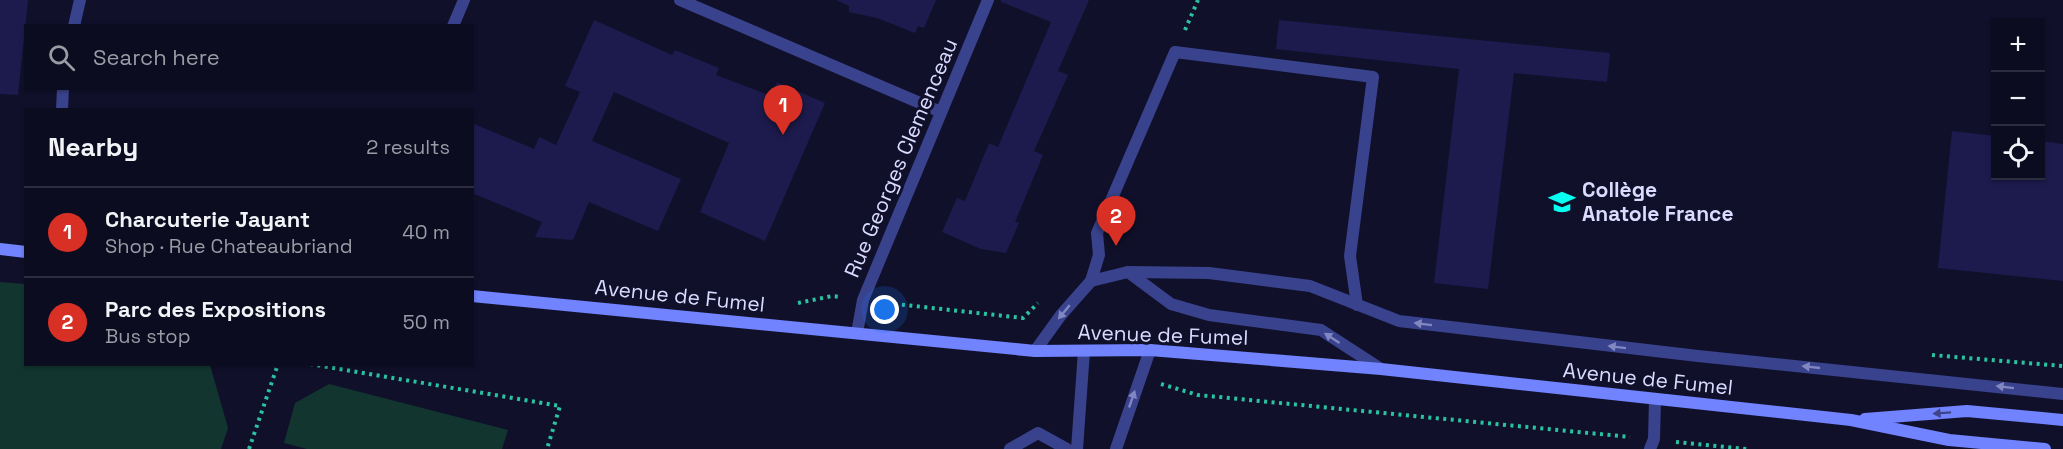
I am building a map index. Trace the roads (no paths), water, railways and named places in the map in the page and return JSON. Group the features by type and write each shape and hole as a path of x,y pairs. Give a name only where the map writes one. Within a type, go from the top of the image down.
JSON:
{"main road":[{"path":"0,249 24,252"},
{"name":"Avenue de Fumel","path":"474,296 1035,351 1150,350 1381,369 1851,420 1949,440 2045,449"},
{"name":"Avenue de Fumel","path":"1851,420 1967,411 2063,420"}],"street":[{"path":"74,24 80,0"},
{"path":"454,24 464,0"},
{"path":"680,0 941,112"},
{"name":"Rue Georges Clemenceau","path":"856,333 863,300 988,0"},
{"path":"1035,351 1090,281 1099,255 1097,233 1175,52 1373,77 1350,256 1357,305"},
{"path":"62,108 63,90"},
{"path":"1090,281 1128,272 1209,273 1310,286 1399,321 1698,356 2063,394"},
{"path":"1128,272 1171,304 1209,315 1321,330 1381,369"},
{"path":"1116,449 1150,350"},
{"path":"1077,449 1084,351"},
{"path":"1652,444 1655,400"},
{"path":"1010,449 1038,433 1067,449"}],"place":[{"name":"Charcuterie Jayant","path":"783,135"},
{"name":"Collège Anatole France","path":"1562,202"},
{"name":"Parc des Expositions","path":"1116,246"}]}
